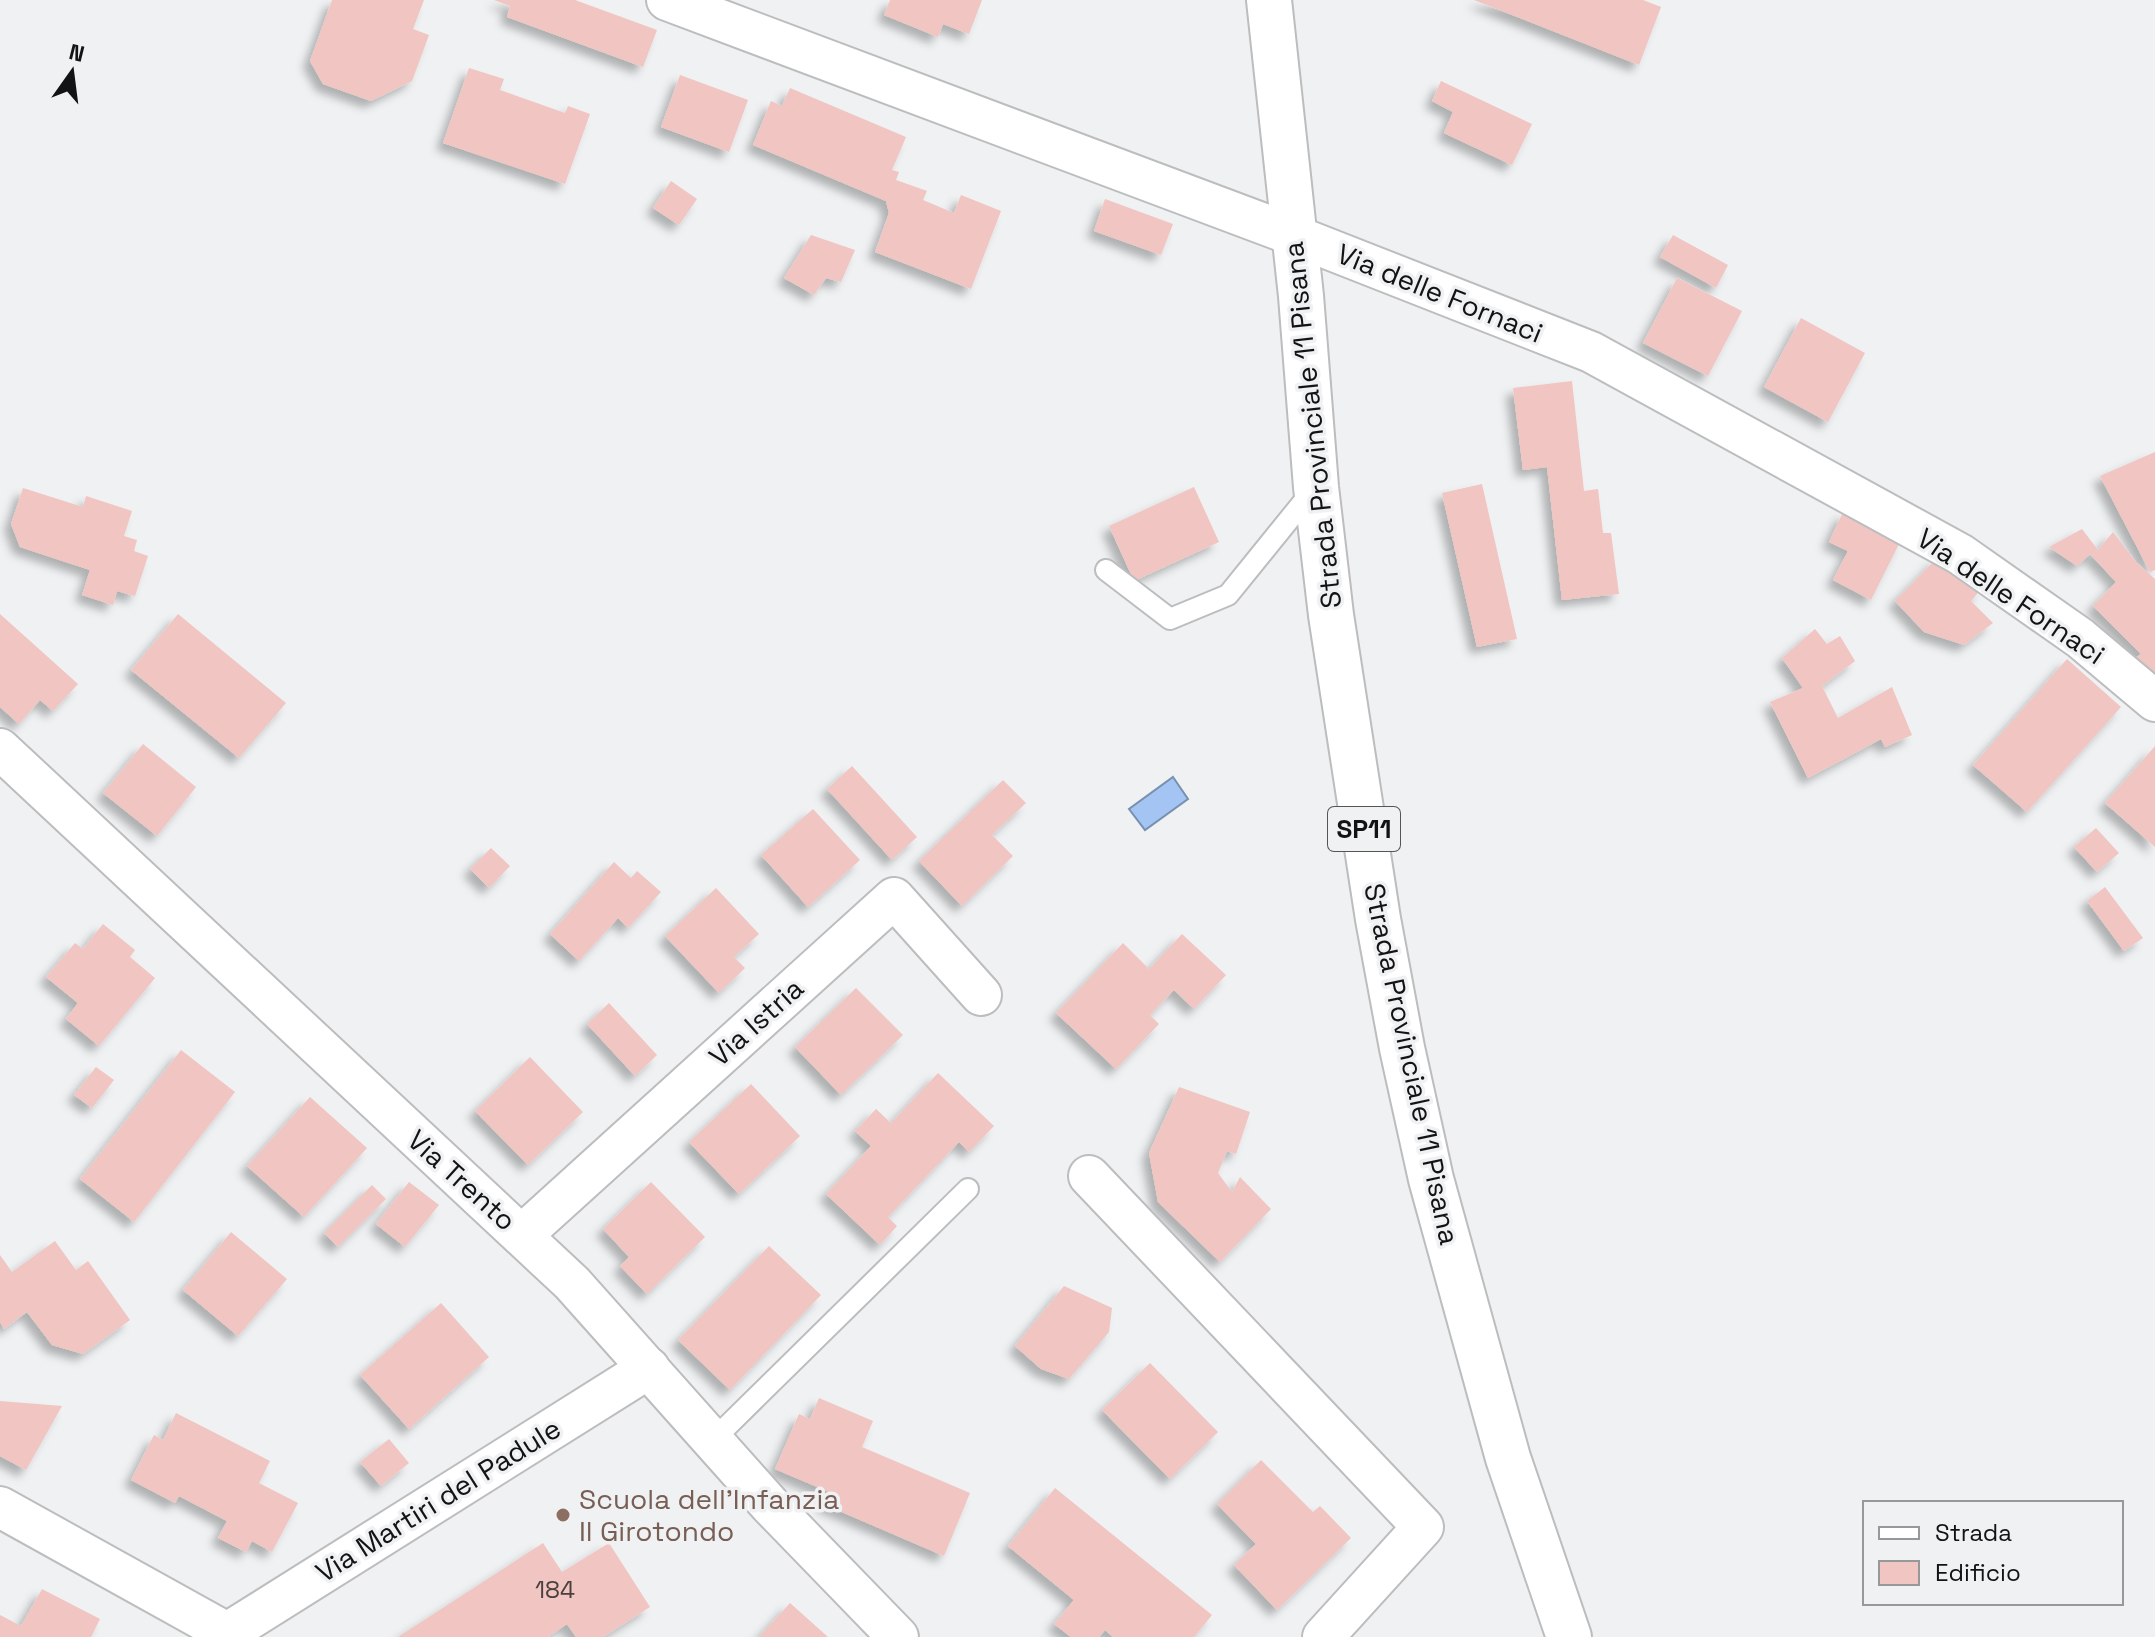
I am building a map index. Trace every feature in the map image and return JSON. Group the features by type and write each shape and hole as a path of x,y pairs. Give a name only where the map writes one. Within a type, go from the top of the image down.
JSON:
{"main road":[{"name":"Strada Provinciale 11 Pisana","path":"1269,0 1331,615 1378,919 1431,1179 1508,1458 1569,1637"}],"street":[{"name":"Via delle Fornaci","path":"667,0 1293,235 1591,352 1960,554 2080,638 2155,701"},
{"name":"Via Trento","path":"0,749 572,1283 770,1505 898,1637"},
{"name":"Via Istria","path":"522,1235 894,898 981,995"},
{"path":"1089,1176 1423,1527 1323,1637"},
{"name":"Via Martiri del Padule","path":"0,1507 224,1635 649,1368"}],"lane":[{"path":"1106,570 1170,619 1228,595 1316,487"},
{"path":"713,1440 968,1189"}],"water":[{"path":"1173,777 1188,799 1145,830 1129,809"}],"building":[{"path":"332,0 424,0 413,29 429,35 412,81 371,101 323,84 310,61"},
{"path":"494,0 575,0 657,30 643,67 507,17 510,6"},
{"path":"890,0 982,0 969,34 943,24 938,37 884,15"},
{"path":"1474,0 1643,0 1661,7 1639,65"},
{"path":"469,68 504,79 500,90 565,113 568,106 590,114 565,184 443,143"},
{"path":"680,75 748,100 729,152 661,127"},
{"path":"1441,81 1532,124 1512,165 1444,133 1453,112 1432,101"},
{"path":"790,88 906,137 892,170 899,172 896,180 927,191 923,200 954,213 961,195 1001,211 971,289 875,252 889,213 886,201 753,145 771,101 782,106"},
{"path":"671,181 697,199 679,225 653,208"},
{"path":"1105,199 1173,224 1161,255 1094,231"},
{"path":"811,235 855,250 841,282 826,278 814,295 784,278"},
{"path":"1673,235 1728,265 1716,288 1660,257"},
{"path":"1677,278 1742,311 1708,376 1643,343"},
{"path":"1801,318 1865,353 1828,422 1764,387"},
{"path":"1572,381 1584,491 1598,489 1603,533 1611,533 1619,594 1562,600 1547,467 1523,470 1513,388"},
{"path":"2155,452 2155,570 2150,572 2100,476"},
{"path":"1482,484 1517,639 1477,647 1442,493"},
{"path":"1194,487 1219,542 1134,581 1109,526"},
{"path":"23,488 83,507 86,496 132,511 124,536 137,540 134,551 148,556 135,596 117,591 113,605 82,595 90,570 20,547 11,524"},
{"path":"1843,512 1901,540 1871,600 1833,580 1848,551 1829,542"},
{"path":"2082,529 2098,550 2113,532 2136,562 2155,579 2155,682 2131,661 2141,654 2093,606 2116,582 2090,554 2077,566 2049,547"},
{"path":"1937,558 1981,589 1971,601 1993,623 1964,645 1924,632 1895,601"},
{"path":"0,614 78,684 53,711 40,700 19,724 0,707"},
{"path":"178,614 286,703 239,758 131,670"},
{"path":"1815,629 1827,644 1840,636 1855,661 1822,686 1838,718 1892,687 1912,735 1885,747 1881,739 1808,778 1770,702 1803,688 1782,658"},
{"path":"2067,659 2121,707 2027,812 1973,765"},
{"path":"143,744 196,787 157,836 103,793"},
{"path":"2155,746 2155,847 2105,803"},
{"path":"852,766 917,837 892,860 827,789"},
{"path":"1003,780 1026,803 992,835 1013,856 962,906 919,861"},
{"path":"813,809 860,860 808,907 761,855"},
{"path":"2096,828 2119,853 2097,872 2074,847"},
{"path":"491,848 510,866 489,888 470,869"},
{"path":"614,862 631,878 637,871 661,892 628,928 618,918 579,961 550,934"},
{"path":"2105,887 2143,938 2124,951 2087,901"},
{"path":"716,888 759,934 734,957 745,968 719,993 665,936"},
{"path":"103,924 135,950 130,957 155,978 99,1046 66,1019 78,1003 46,977 75,943 83,949"},
{"path":"1182,934 1226,975 1194,1009 1174,990 1150,1015 1159,1024 1116,1069 1056,1013 1123,943 1149,969"},
{"path":"856,988 903,1035 841,1095 795,1047"},
{"path":"609,1003 657,1055 635,1076 587,1024"},
{"path":"181,1050 235,1092 134,1222 80,1179"},
{"path":"530,1057 583,1112 528,1165 475,1111"},
{"path":"96,1067 114,1080 92,1108 74,1095"},
{"path":"938,1073 994,1126 969,1152 959,1142 888,1217 897,1226 880,1245 826,1194 871,1146 855,1131 876,1109 891,1123"},
{"path":"751,1084 800,1136 739,1194 689,1142"},
{"path":"1179,1087 1250,1112 1236,1154 1227,1151 1218,1173 1232,1192 1240,1177 1271,1209 1220,1262 1158,1202 1149,1153"},
{"path":"310,1097 367,1148 304,1217 247,1166"},
{"path":"409,1182 439,1205 405,1247 376,1224"},
{"path":"651,1182 705,1237 647,1294 620,1266 629,1257 603,1229"},
{"path":"372,1185 386,1199 338,1247 324,1233"},
{"path":"231,1232 287,1279 238,1336 183,1290"},
{"path":"55,1241 76,1270 88,1261 130,1320 83,1354 52,1345 27,1312 4,1329 0,1322 0,1255 12,1272"},
{"path":"769,1246 821,1295 730,1390 678,1340"},
{"path":"1064,1286 1112,1308 1109,1332 1069,1379 1041,1369 1015,1346"},
{"path":"441,1303 489,1357 409,1429 360,1375"},
{"path":"1150,1363 1218,1432 1170,1479 1102,1410"},
{"path":"819,1398 873,1421 862,1447 970,1493 944,1556 823,1504 829,1492 775,1469 799,1414 810,1419"},
{"path":"0,1401 62,1406 26,1470 0,1456"},
{"path":"176,1413 270,1461 259,1483 298,1503 272,1552 252,1541 246,1552 218,1538 227,1521 179,1496 175,1503 131,1480 154,1435 163,1440"},
{"path":"389,1439 409,1463 381,1486 360,1462"},
{"path":"1261,1460 1313,1512 1320,1506 1351,1538 1277,1610 1234,1565 1256,1544 1217,1504"},
{"path":"1055,1488 1212,1615 1194,1637 1113,1637 1105,1630 1099,1637 1071,1637 1054,1624 1074,1600 1008,1546"},
{"path":"543,1543 562,1572 609,1543 650,1607 603,1637 576,1637 567,1624 548,1637 398,1637"},
{"path":"42,1589 100,1619 91,1637 0,1637 0,1615 21,1626"},
{"path":"790,1603 828,1637 759,1637"}],"place":[{"name":"Scuola dell'Infanzia Il Girotondo","path":"563,1515"}]}
